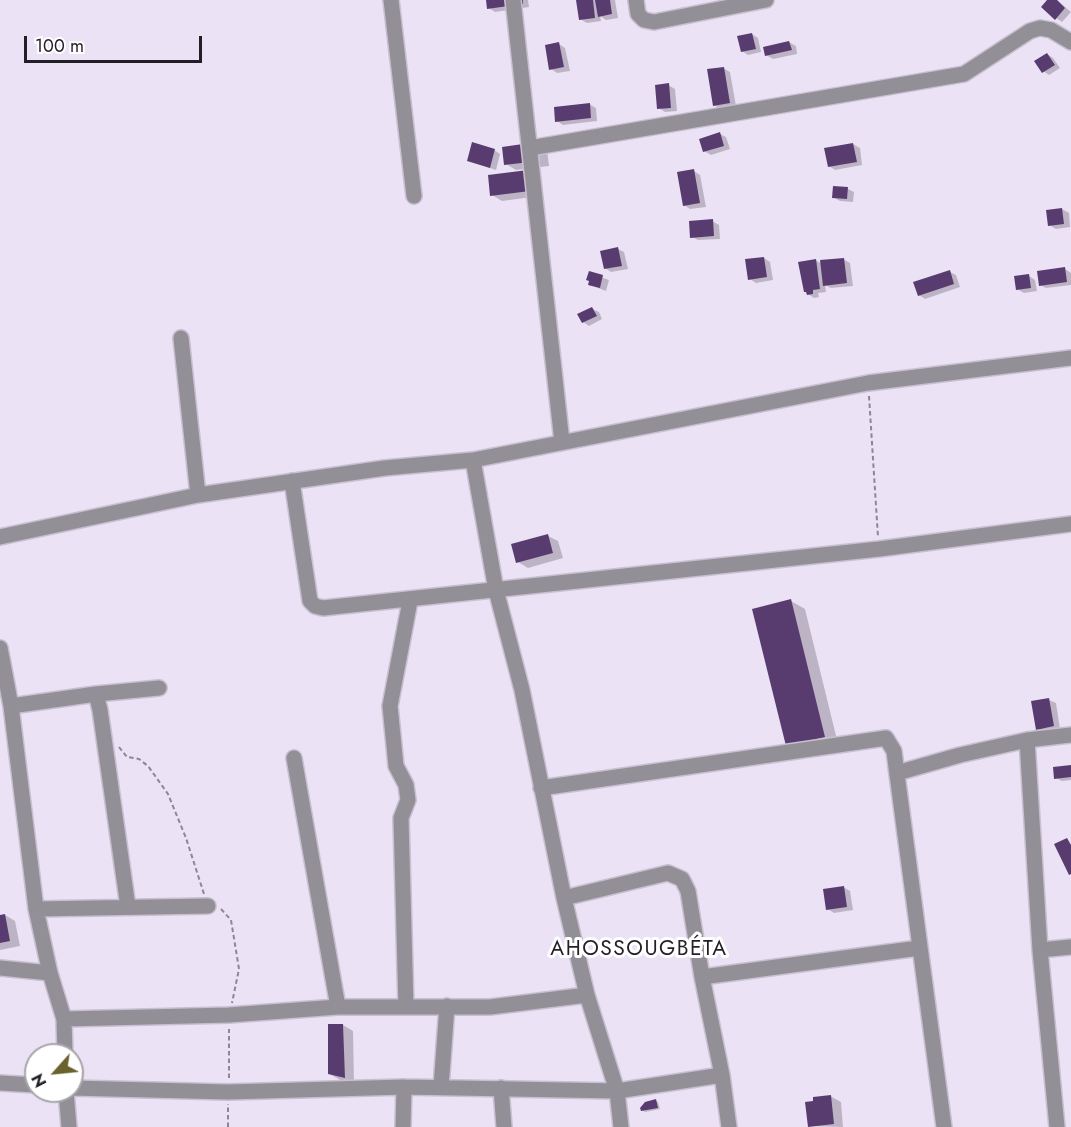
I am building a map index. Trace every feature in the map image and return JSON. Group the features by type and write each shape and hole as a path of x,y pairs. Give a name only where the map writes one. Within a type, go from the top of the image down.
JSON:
{"street":[{"path":"391,0 414,196"},
{"path":"513,0 562,442"},
{"path":"636,0 638,14 644,20 654,22 742,2 766,0"},
{"path":"530,148 964,74 1030,31 1040,28 1051,30 1071,42"},
{"path":"181,338 198,495"},
{"path":"0,537 198,495 385,468 473,460 868,383 1071,358"},
{"path":"473,460 496,590 522,690 564,898 587,994 617,1091 621,1127"},
{"path":"292,481 310,601 315,606 323,608 410,601 879,549 1071,524"},
{"path":"406,1007 401,818 408,800 406,785 396,766 390,706 410,601"},
{"path":"0,648 11,706 36,909 50,974 64,1019 65,1043"},
{"path":"11,706 159,688"},
{"path":"96,694 128,907"},
{"path":"897,772 1027,740 1071,735"},
{"path":"541,788 886,738 894,751 944,1127"},
{"path":"1027,740 1040,950 1057,1127"},
{"path":"294,758 338,1007"},
{"path":"564,898 668,873 682,879 688,891 702,977 722,1075 729,1127"},
{"path":"36,909 208,906"},
{"path":"1040,950 1071,947"},
{"path":"702,977 919,948"},
{"path":"0,968 50,974"},
{"path":"64,1019 229,1015 338,1007 490,1007 587,994"},
{"path":"441,1087 447,1006"},
{"path":"84,1088 228,1092 441,1087 617,1091 722,1075"},
{"path":"0,1083 24,1085"},
{"path":"403,1127 404,1087"},
{"path":"501,1088 504,1127"},
{"path":"67,1103 69,1127"}],"path":[{"path":"868,383 879,549"},
{"path":"115,742 127,757 139,759 148,766 168,794 186,838 208,906"}],"building":[{"path":"486,0 523,0 523,4 487,9"},
{"path":"576,0 593,0 595,18 579,20"},
{"path":"595,0 610,0 612,14 598,17"},
{"path":"1047,0 1057,0 1065,8 1055,20 1041,7"},
{"path":"752,33 756,49 741,52 737,36"},
{"path":"789,41 792,50 765,56 763,47"},
{"path":"559,42 564,67 549,70 545,45"},
{"path":"1047,53 1055,65 1042,73 1034,61"},
{"path":"724,67 730,103 713,106 707,69"},
{"path":"669,83 671,108 657,109 655,85"},
{"path":"590,103 591,118 555,122 554,107"},
{"path":"720,132 724,146 703,152 699,139"},
{"path":"472,142 495,149 490,168 467,161"},
{"path":"537,142 539,161 504,165 502,147"},
{"path":"853,143 857,162 828,167 824,148"},
{"path":"694,169 700,203 683,206 677,172"},
{"path":"528,170 530,191 490,196 488,175"},
{"path":"833,186 848,187 847,199 832,198"},
{"path":"1062,208 1064,224 1048,226 1046,210"},
{"path":"713,219 714,236 690,238 689,221"},
{"path":"618,247 622,266 604,269 600,251"},
{"path":"764,257 767,277 748,280 745,259"},
{"path":"844,258 847,283 823,286 820,260"},
{"path":"816,259 820,289 813,290 813,294 807,295 804,292 798,262"},
{"path":"1065,267 1067,282 1039,286 1037,271"},
{"path":"950,270 954,284 918,296 913,282"},
{"path":"589,271 603,275 600,288 588,285 589,281 586,280"},
{"path":"1029,274 1031,288 1016,290 1014,276"},
{"path":"592,307 597,316 582,323 577,314"},
{"path":"548,534 553,553 516,563 511,544"},
{"path":"791,599 825,737 786,746 752,609"},
{"path":"1049,698 1054,726 1036,730 1031,701"},
{"path":"1071,765 1071,777 1054,779 1053,767"},
{"path":"1067,838 1071,845 1071,874 1069,875 1054,844"},
{"path":"844,886 847,907 826,910 823,889"},
{"path":"5,914 10,941 0,943 0,915"},
{"path":"328,1024 343,1024 345,1078 328,1074"},
{"path":"831,1095 834,1124 808,1127 805,1102 813,1101 813,1097"},
{"path":"656,1099 658,1108 641,1111 640,1108 645,1102"}],"district":[{"name":"AHOSSOUGBÉTA","path":"639,950"}]}
